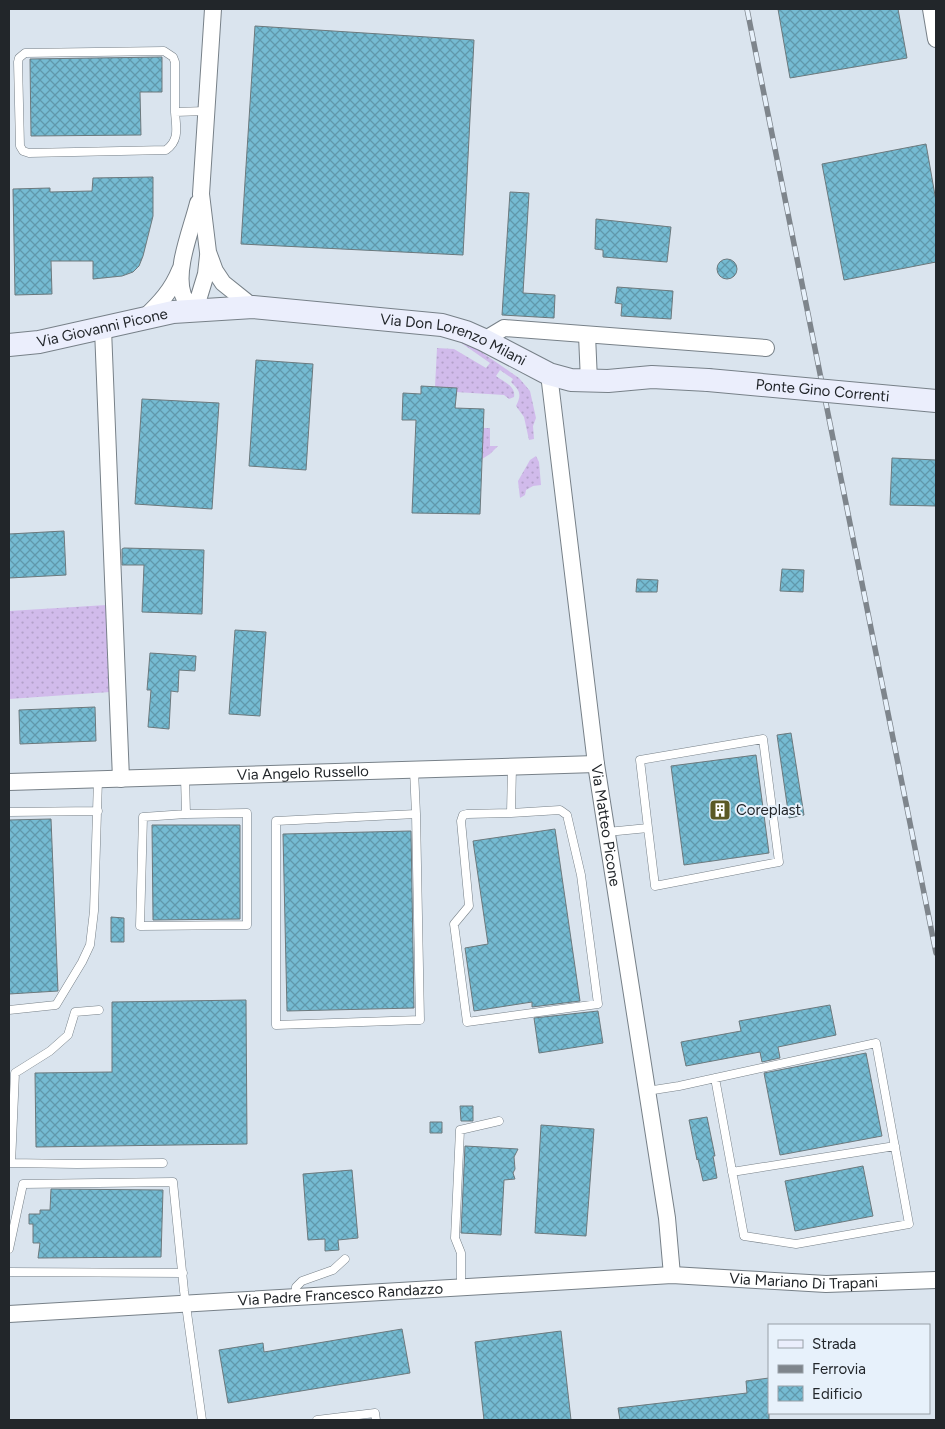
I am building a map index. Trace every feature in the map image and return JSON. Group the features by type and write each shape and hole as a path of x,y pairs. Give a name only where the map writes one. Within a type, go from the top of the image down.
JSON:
{"street":[{"path":"195,310 206,274 208,252 201,194 213,9"},
{"path":"931,9 936,38"},
{"path":"145,317 163,299 175,283 201,194"},
{"path":"208,252 215,271 223,283 253,307"},
{"path":"181,266 180,285 184,298 195,310"},
{"name":"Via Don Lorenzo Milani","path":"195,310 253,307 442,325 466,332 549,374 570,380 589,381 652,377 708,380"},
{"name":"Via Giovanni Picone","path":"9,345 39,342 103,329 145,317 195,310"},
{"path":"484,340 504,328 766,348"},
{"path":"103,329 121,779"},
{"path":"587,335 589,381"},
{"name":"Via Matteo Picone","path":"549,374 596,764 668,1229 672,1275"},
{"name":"Ponte Gino Correnti","path":"708,380 936,401"},
{"name":"Via Angelo Russello","path":"9,782 596,764"},
{"name":"Via Mariano Di Trapani","path":"672,1275 826,1284 936,1280"},
{"name":"Via Padre Francesco Randazzo","path":"9,1314 672,1275"}],"lane":[{"path":"164,51 175,62 176,112 176,138 166,150 29,153 23,151 20,146 19,58 25,53 164,51"},
{"path":"176,112 206,111"},
{"path":"763,739 779,862 655,886 648,828 640,760 763,739"},
{"path":"511,813 512,767"},
{"path":"414,770 416,814 420,1020 276,1025 276,821 416,814"},
{"path":"185,777 186,814"},
{"path":"9,1010 56,1005 90,945 94,911 98,780"},
{"path":"560,810 567,815 581,875 598,1004 467,1022 454,924 469,906 461,821 463,815 467,814 511,813 560,810"},
{"path":"9,812 98,811"},
{"path":"247,813 247,925 140,926 142,817 186,814 247,813"},
{"path":"607,832 648,828"},
{"path":"99,1010 75,1012 68,1035 50,1051 15,1073 10,1163 163,1163"},
{"path":"647,1091 876,1043 909,1224 796,1244 744,1236 715,1078"},
{"path":"461,1287 461,1254 455,1238 460,1130 499,1121"},
{"path":"732,1172 895,1146"},
{"path":"9,1249 23,1184 173,1182 186,1303 202,1420"},
{"path":"295,1297 296,1287 302,1281 333,1270 345,1259"},
{"path":"9,1272 183,1273"},
{"path":"317,1420 375,1413 376,1420"}],"shaded area":[{"path":"460,342 474,347 519,378 530,391 536,418 533,426 534,439 529,440 524,417 516,406 519,396 518,390 511,382 513,379 500,370 496,376 511,387 514,397 509,399 504,395 456,392 456,388 435,387 437,348 454,349 486,368 490,363"},
{"path":"483,428 490,428 490,446 498,446 482,459"},
{"path":"536,456 539,462 541,485 533,486 526,490 525,495 520,498 518,481 530,460"},
{"path":"107,605 110,692 9,699 9,611"}],"building":[{"path":"778,9 898,9 907,58 790,78"},
{"path":"255,26 474,40 463,255 241,244"},
{"path":"162,57 162,92 140,92 141,135 31,136 30,59"},
{"path":"926,144 936,201 936,262 844,280 822,164"},
{"path":"153,177 153,216 143,256 139,266 133,272 122,276 93,279 93,261 51,261 52,294 15,295 13,189 50,188 50,192 92,191 93,178"},
{"path":"510,192 529,193 523,293 555,295 554,318 502,315"},
{"path":"596,219 671,227 667,262 603,257 603,250 595,249"},
{"path":"727,259 734,262 737,269 734,276 727,279 720,276 717,269 720,262"},
{"path":"617,287 673,291 671,319 621,316 622,304 615,303"},
{"path":"256,360 313,364 306,470 249,466"},
{"path":"421,386 457,388 455,408 484,409 480,514 412,513 416,420 402,420 403,393 421,394"},
{"path":"142,399 219,403 212,509 135,504"},
{"path":"892,458 936,460 936,506 890,505"},
{"path":"64,531 66,575 9,578 9,534"},
{"path":"122,549 204,550 202,614 142,612 144,565 122,565"},
{"path":"782,569 804,570 803,592 780,591"},
{"path":"637,579 658,580 657,592 636,592"},
{"path":"235,630 266,632 260,716 229,714"},
{"path":"150,653 196,656 195,671 179,670 178,692 171,691 169,729 148,727 151,690 147,690"},
{"path":"95,707 96,741 20,744 19,710"},
{"path":"791,733 804,815 789,818 777,735"},
{"name":"Coreplast","path":"756,755 769,853 684,865 671,766"},
{"path":"51,819 58,991 9,994 9,820"},
{"path":"152,825 240,825 240,919 153,920"},
{"path":"555,829 580,1001 532,1007 532,1002 474,1011 465,948 488,944 473,841"},
{"path":"411,831 414,1008 287,1011 283,834"},
{"path":"111,917 124,918 124,942 111,942"},
{"path":"246,1000 247,1144 36,1147 35,1073 112,1072 112,1002"},
{"path":"830,1005 836,1035 778,1047 780,1058 762,1062 760,1052 686,1066 681,1042 741,1031 739,1021"},
{"path":"598,1011 603,1043 539,1053 534,1018"},
{"path":"866,1053 882,1136 780,1155 764,1073"},
{"path":"460,1106 473,1106 473,1121 461,1121"},
{"path":"707,1117 715,1156 713,1156 717,1178 703,1181 689,1120"},
{"path":"430,1122 442,1122 442,1133 430,1133"},
{"path":"541,1125 594,1129 586,1236 535,1233"},
{"path":"465,1146 518,1149 514,1157 515,1169 513,1173 515,1179 504,1180 501,1235 461,1233"},
{"path":"863,1166 873,1216 795,1231 785,1181"},
{"path":"352,1170 358,1238 338,1240 339,1250 325,1251 325,1239 308,1240 303,1174"},
{"path":"51,1189 163,1190 161,1257 38,1258 40,1243 33,1243 33,1224 29,1224 29,1214 40,1214 40,1210 50,1210"},
{"path":"402,1329 410,1373 228,1403 219,1350 263,1343 264,1352"},
{"path":"561,1331 571,1420 484,1420 475,1342"},
{"path":"768,1378 769,1420 620,1420 618,1408 747,1393 746,1381"}],"railway":[{"path":"747,9 936,953"}],"place":[{"name":"Coreplast","path":"720,810"}]}
